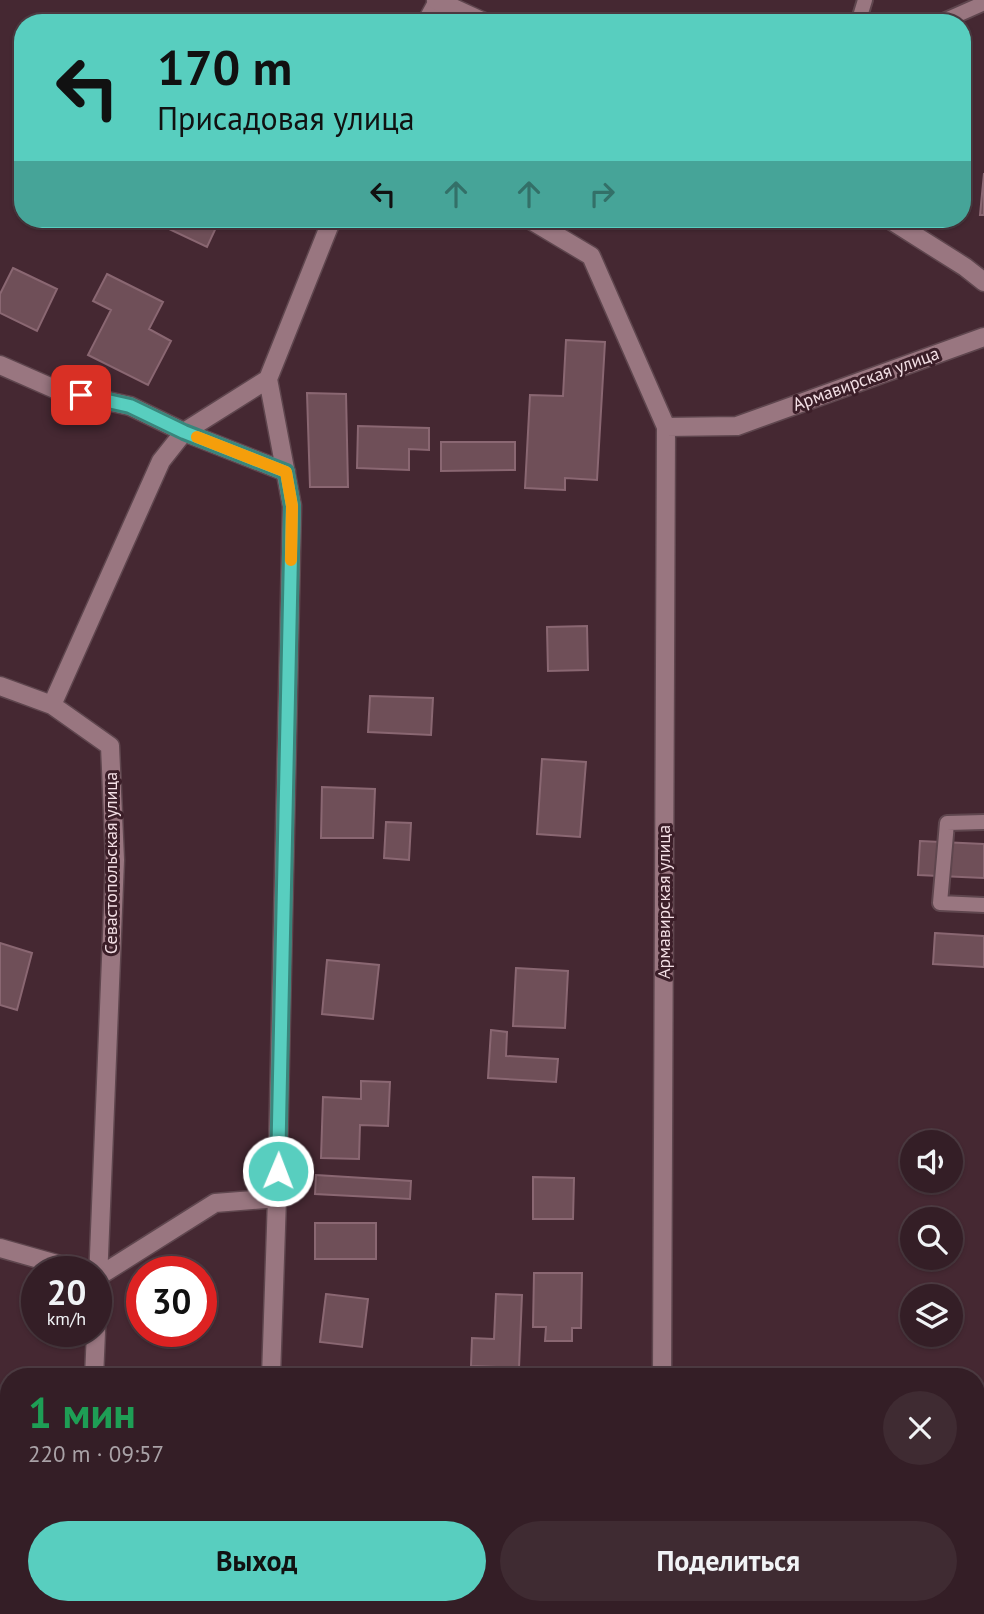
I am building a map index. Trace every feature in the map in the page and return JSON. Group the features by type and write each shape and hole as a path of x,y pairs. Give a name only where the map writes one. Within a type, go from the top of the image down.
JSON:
{"street":[{"path":"437,0 467,14"},
{"path":"271,1368 292,506 268,379 328,228"},
{"name":"Армавирская улица","path":"544,228 591,256 666,427 662,1368"},
{"path":"903,228 984,282"},
{"name":"Армавирская улица","path":"666,427 737,426 984,337"},
{"path":"0,365 57,390 130,406 184,432 286,472"},
{"path":"0,686 52,705 161,461 184,432 268,379"},
{"name":"Севастопольская улица","path":"52,705 110,746 115,860 95,1256"},
{"path":"112,1264 215,1203 277,1198"},
{"path":"0,1248 28,1256"},
{"name":"Севастопольская улица","path":"94,1368 95,1347"}],"lane":[{"path":"959,14 984,3"},
{"path":"984,822 947,823 940,903 984,905"}],"building":[{"path":"984,173 984,215 980,215"},
{"path":"167,228 216,228 207,247"},
{"path":"13,268 57,289 37,331 0,313 0,294"},
{"path":"107,274 163,302 149,329 171,341 148,385 88,355 111,310 93,301"},
{"path":"566,340 605,342 597,480 565,478 565,490 525,488 530,395 563,396"},
{"path":"307,393 346,394 348,487 310,487"},
{"path":"358,426 429,428 429,450 409,449 409,470 357,468"},
{"path":"441,442 515,442 515,470 441,471"},
{"path":"587,626 588,670 548,671 547,627"},
{"path":"370,696 433,698 431,735 368,732"},
{"path":"542,759 586,762 580,837 537,834"},
{"path":"322,787 375,789 373,838 321,838"},
{"path":"386,822 411,823 409,860 384,858"},
{"path":"920,841 984,844 984,878 918,875"},
{"path":"935,933 984,936 984,967 933,964"},
{"path":"0,943 32,953 17,1010 0,1005"},
{"path":"327,960 379,965 373,1019 322,1014"},
{"path":"516,968 568,971 565,1028 513,1026"},
{"path":"491,1030 507,1032 506,1056 558,1059 556,1082 488,1078"},
{"path":"361,1081 390,1082 388,1126 360,1125 359,1159 321,1158 323,1097 361,1099"},
{"path":"316,1175 411,1181 410,1199 315,1194"},
{"path":"533,1177 574,1178 573,1219 533,1219"},
{"path":"315,1223 376,1223 376,1259 315,1259"},
{"path":"534,1273 582,1273 581,1328 572,1328 572,1341 545,1341 546,1327 533,1327"},
{"path":"326,1294 368,1299 362,1347 320,1342"},
{"path":"496,1294 522,1295 519,1368 471,1366 472,1338 494,1339"}],"slow traffic":[{"path":"197,437 286,472 292,506 291,560"}],"route":[{"path":"81,395 130,406 184,432 286,472 292,506 278,1171"}]}
